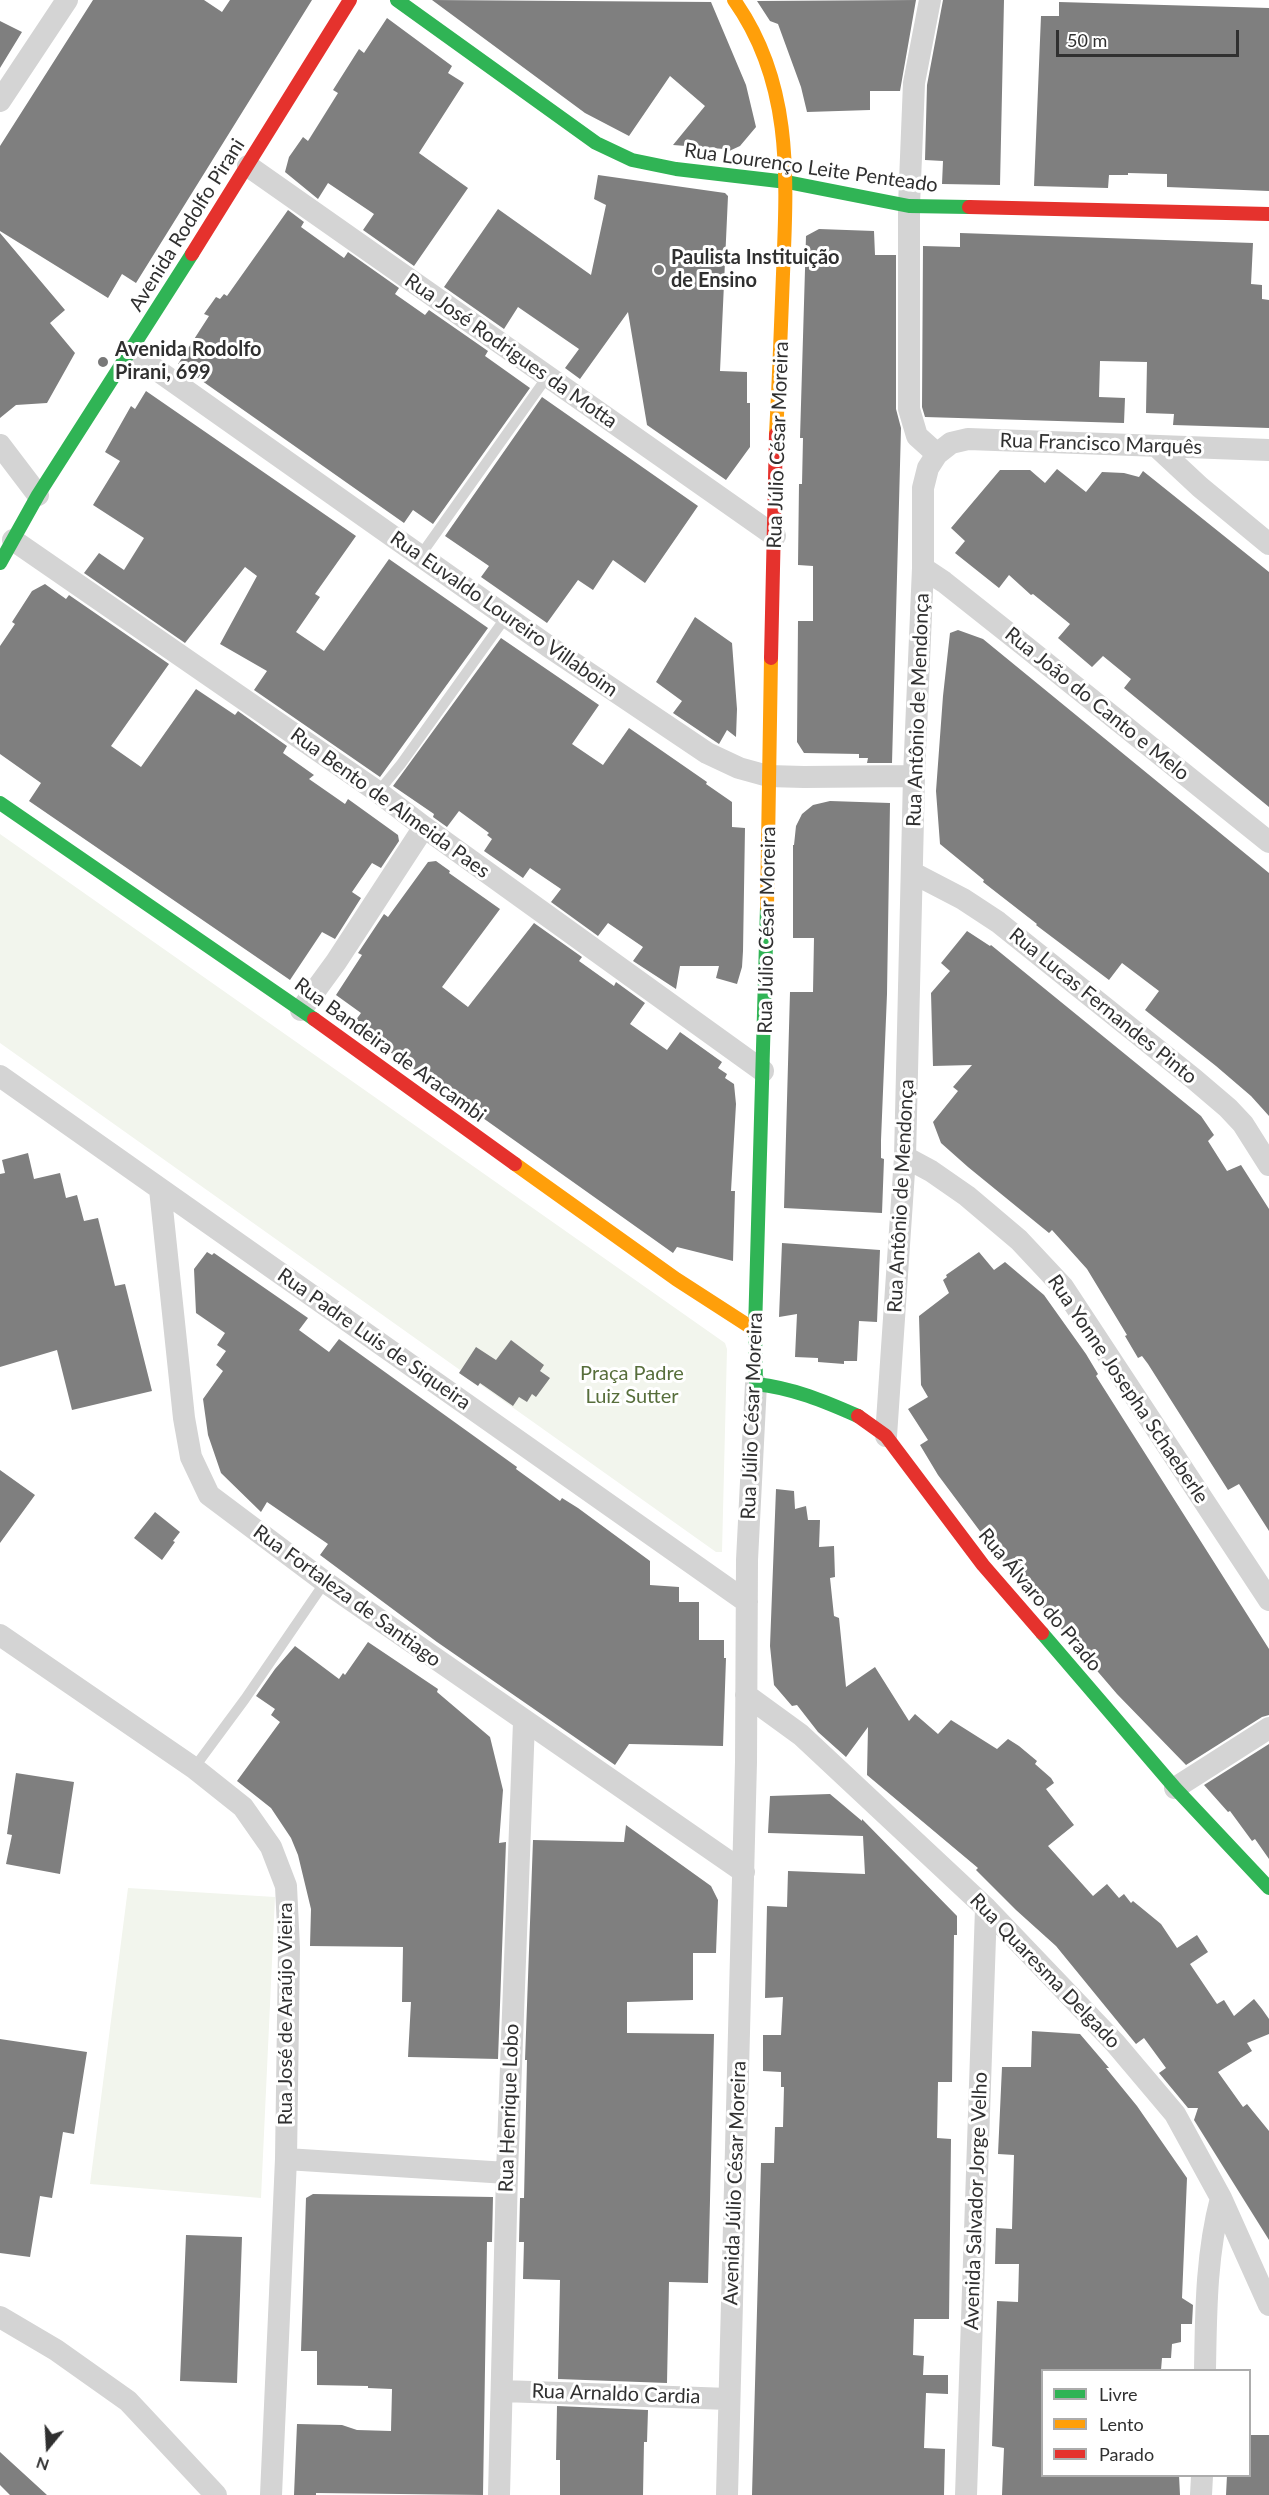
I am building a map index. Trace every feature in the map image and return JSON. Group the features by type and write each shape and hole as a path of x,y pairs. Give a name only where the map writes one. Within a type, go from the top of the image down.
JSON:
{"street":[{"name":"Avenida Rodolfo Pirani","path":"0,563 38,495 248,166 350,0"},
{"name":"Rua Lourenço Leite Penteado","path":"397,0 596,143 632,160 676,169 787,182 909,206 1269,214"},
{"name":"Rua Júlio César Moreira","path":"734,0 751,24 775,88 787,182 776,440 768,776 770,819 755,1330 756,1384 747,1602 744,1872"},
{"path":"930,0 914,83 909,206 909,409 917,436 937,454"},
{"path":"0,101 57,3"},
{"name":"Rua José Rodrigues da Motta","path":"248,166 775,536"},
{"name":"Rua Euvaldo Loureiro Villaboim","path":"130,351 506,617 707,753 739,768 768,776 914,776"},
{"name":"Rua Francisco Marquês","path":"937,454 951,443 968,439 1269,450"},
{"path":"0,445 38,495"},
{"path":"1156,446 1200,487 1269,544"},
{"name":"Rua Antônio de Mendonça","path":"886,1436 905,1157 923,488 928,468 937,454"},
{"name":"Rua Bento de Almeida Paes","path":"13,540 378,792 763,1071"},
{"name":"Rua João do Canto e Melo","path":"922,568 944,582 1269,842"},
{"name":"Rua Bandeira de Aracambi","path":"0,803 301,1010 676,1279 755,1330"},
{"path":"301,1010 336,962 424,827"},
{"name":"Rua Lucas Fernandes Pinto","path":"913,873 963,898 998,922 1194,1078 1243,1124 1269,1165"},
{"name":"Rua Padre Luis de Siqueira","path":"0,1076 747,1602"},
{"name":"Rua Yonne Josepha Schaeberle","path":"905,1157 932,1171 967,1196 1019,1240 1063,1287 1269,1600"},
{"name":"Rua Fortaleza de Santiago","path":"160,1189 190,1457 209,1495 324,1582 744,1872"},
{"name":"Rua Álvaro do Prado","path":"756,1384 782,1387 823,1400 858,1416 886,1436 983,1565 1175,1788 1269,1888"},
{"name":"Rua José de Araújo Vieira","path":"0,1635 194,1768 243,1807 271,1847 286,1886 289,1948 286,2159 271,2495"},
{"name":"Rua Quaresma Delgado","path":"746,1695 801,1735 986,1908 1115,2043 1175,2114 1221,2198 1269,2305"},
{"name":"Rua Henrique Lobo","path":"499,2495 507,2173 524,1722"},
{"path":"1175,1788 1269,1728"},
{"name":"Avenida Júlio César Moreira","path":"727,2495 744,1872"},
{"name":"Avenida Salvador Jorge Velho","path":"966,2495 986,1908"},
{"path":"286,2159 507,2173"},
{"path":"1205,2369 1207,2267 1221,2198"},
{"path":"0,2317 56,2350 128,2401 216,2495"},
{"name":"Rua Arnaldo Cardia","path":"502,2391 729,2399"},
{"path":"1201,2495 1202,2477"}],"lane":[{"path":"420,556 547,377"},
{"path":"378,792 401,765 506,617"},
{"path":"194,1768 324,1582"}],"green space":[{"name":"Praça Padre Luiz Sutter","path":"0,834 725,1343 727,1349 722,1552 716,1552 0,1043"},
{"path":"128,1888 275,1897 261,2198 90,2184"}],"building":[{"path":"93,0 204,0 222,12 230,0 312,0 136,283 122,274 108,298 0,231 0,146"},
{"path":"432,0 711,2 746,85 756,127 740,146 727,152 724,149 673,145 705,106 670,76 629,136 585,113"},
{"path":"916,0 900,91 870,91 870,110 807,112 801,87 778,24 770,21 757,1"},
{"path":"943,0 1004,0 1000,185 942,184 943,161 925,160 927,85"},
{"path":"1059,2 1269,8 1269,191 1167,187 1167,174 1128,173 1128,175 1109,175 1108,188 1034,186 1041,16 1059,16"},
{"path":"387,18 452,66 448,73 464,83 419,153 468,188 414,266 363,230 374,214 328,183 318,199 285,172 289,157 303,137 308,141 338,93 333,90 359,49 364,53"},
{"path":"0,21 22,32 0,68"},
{"path":"598,175 725,193 728,196 720,371 747,372 750,447 726,480 647,425 628,312 580,379 565,368 579,349 518,307 504,329 444,287 498,209 591,275 606,205 594,199"},
{"path":"288,210 304,222 301,227 344,258 348,252 399,288 395,294 425,315 429,310 488,351 485,356 530,388 433,524 413,510 404,523 178,364 209,316 204,314 216,297 220,299 224,294 227,296"},
{"path":"819,229 874,231 875,255 896,255 896,409 901,428 892,763 867,763 868,758 859,758 859,754 804,753 797,742 798,621 813,621 813,566 798,565 799,484 802,484 803,438 800,438 806,236"},
{"path":"0,233 65,310 50,323 75,353 47,403 16,405 0,418"},
{"path":"960,233 1253,243 1251,284 1262,285 1262,299 1269,300 1269,428 1173,425 1174,414 1146,413 1147,362 1100,361 1099,397 1125,398 1124,423 925,417 922,407 923,246 960,247"},
{"path":"146,391 356,536 315,594 320,597 296,632 324,651 389,559 488,628 380,777 254,690 267,671 220,644 257,576 245,567 185,643 84,573 99,553 124,570 144,538 93,505 120,461 105,452 131,406 135,409"},
{"path":"542,397 698,506 645,583 613,560 593,590 578,580 547,623 481,577 489,566 445,536"},
{"path":"1057,469 1086,492 1102,472 1124,473 1139,477 1143,471 1269,572 1269,807 1124,688 1131,679 1103,656 1092,667 1058,638 1070,624 1033,594 1031,595 1009,575 999,588 955,553 965,541 951,528 1000,470 1030,470 1045,483"},
{"path":"45,584 66,599 69,595 169,664 111,746 141,767 196,689 235,715 238,711 287,746 283,753 314,775 309,779 345,804 348,799 398,835 399,841 381,868 372,863 352,892 361,898 335,939 322,932 290,980 29,801 41,783 0,754 0,646 15,624 12,622 32,591"},
{"path":"695,617 732,643 737,709 736,737 727,730 719,744 673,713 682,701 656,682"},
{"path":"958,630 983,639 1269,873 1269,1116 1251,1096 1216,1066 1145,1010 1159,991 1122,963 1109,980 1036,925 940,844 936,791 943,696 950,633"},
{"path":"501,638 599,705 572,744 603,765 629,728 732,802 732,827 745,828 743,951 742,967 737,984 716,978 719,966 680,966 676,989 633,961 643,947 608,923 598,936 551,902 561,889 530,868 523,878 484,851 492,839 487,835 489,833 459,811 447,827 433,817 434,814 393,786"},
{"path":"830,801 890,803 887,994 881,1140 881,1158 884,1159 882,1213 784,1208 790,992 813,992 814,938 793,938 793,845 796,826 802,814 813,805"},
{"path":"436,861 500,909 442,987 468,1007 534,923 582,957 579,961 614,986 616,982 645,1003 630,1024 667,1050 680,1032 722,1062 718,1068 727,1074 725,1078 734,1084 736,1104 731,1191 735,1191 733,1261 677,1247 673,1253 352,1025 361,1013 336,995 362,955 358,953 384,914 388,917 428,862"},
{"path":"967,931 991,945 1201,1116 1214,1135 1208,1141 1227,1171 1241,1165 1269,1209 1269,1531 1239,1484 1228,1490 1148,1364 1142,1356 1138,1358 1125,1336 1127,1335 1087,1269 1052,1230 1049,1233 941,1143 933,1122 958,1091 953,1087 972,1065 933,1066 931,993 950,971 941,963"},
{"path":"28,1153 34,1179 60,1173 66,1198 77,1195 84,1221 98,1218 115,1286 125,1284 152,1391 72,1410 57,1350 0,1367 0,1174 5,1173 2,1160"},
{"path":"782,1243 880,1250 877,1322 859,1321 857,1361 844,1361 844,1364 818,1362 818,1358 795,1357 797,1314 779,1317"},
{"path":"207,1252 212,1255 214,1253 308,1318 299,1330 329,1352 339,1339 517,1467 516,1469 560,1501 562,1498 578,1508 650,1561 650,1585 679,1587 679,1602 699,1602 699,1640 724,1640 724,1658 726,1658 723,1746 629,1744 615,1765 437,1642 320,1555 328,1544 267,1502 261,1512 221,1473 208,1435 203,1399 223,1371 216,1365 226,1351 217,1345 225,1333 196,1313 194,1269"},
{"path":"979,1252 994,1270 1005,1262 1044,1295 1086,1354 1098,1374 1096,1376 1269,1649 1269,1715 1262,1717 1186,1765 1117,1694 997,1554 938,1475 920,1445 928,1440 908,1409 928,1397 921,1385 919,1316 949,1293 943,1280 947,1277 946,1275"},
{"path":"511,1340 544,1365 540,1371 550,1378 536,1397 532,1394 527,1402 519,1397 513,1406 480,1383 478,1386 459,1373 476,1347 496,1360"},
{"path":"0,1470 35,1495 0,1543"},
{"path":"776,1489 794,1491 795,1509 806,1506 808,1520 820,1520 819,1547 834,1546 835,1577 830,1578 834,1616 839,1618 846,1687 875,1667 909,1721 915,1714 938,1734 951,1720 997,1749 1008,1739 1019,1746 1037,1761 1035,1764 1051,1778 1054,1783 1046,1789 1074,1825 1048,1846 1093,1896 1107,1884 1119,1898 1124,1894 1131,1903 1133,1901 1161,1924 1177,1948 1197,1935 1208,1952 1190,1964 1217,2004 1224,2000 1234,2016 1254,1999 1269,2019 1269,2034 1247,2043 1252,2051 1218,2072 1243,2107 1247,2104 1269,2131 1269,2240 1194,2120 1198,2108 1188,2108 1159,2073 1166,2068 1144,2038 1136,2044 1056,1946 976,1870 978,1868 867,1775 868,1727 846,1757 818,1732 797,1705 792,1706 774,1685 770,1646"},
{"path":"155,1512 180,1532 162,1560 134,1538"},
{"path":"368,1642 438,1689 437,1692 490,1737 503,1790 499,1843 506,1842 498,2059 408,2057 411,2002 402,2002 403,1947 310,1946 311,1909 298,1855 291,1838 271,1808 237,1781 280,1722 271,1715 275,1709 256,1696 295,1646 339,1679 343,1673 345,1675"},
{"path":"1269,1744 1269,1859 1255,1839 1252,1841 1230,1811 1228,1812 1204,1785"},
{"path":"16,1773 74,1782 60,1874 6,1864 12,1835 7,1834"},
{"path":"830,1794 862,1821 862,1819 957,1916 957,1935 954,1935 952,2082 938,2082 937,2138 951,2139 949,2319 914,2319 913,2355 924,2356 923,2375 948,2375 948,2394 926,2393 924,2448 945,2449 944,2495 752,2495 761,2163 774,2163 775,2127 783,2127 784,2087 781,2087 781,2072 763,2071 763,2035 781,2035 783,1997 765,1998 767,1906 787,1907 788,1871 865,1874 863,1836 768,1833 770,1796"},
{"path":"626,1825 711,1886 718,1900 716,1953 693,1953 693,2000 627,2002 627,2033 714,2034 708,2283 669,2282 667,2383 558,2379 560,2280 523,2279 524,2242 519,2242 520,2198 524,2198 527,2060 525,2060 533,1840 624,1842"},
{"path":"1032,2031 1080,2034 1109,2068 1106,2068 1137,2106 1187,2178 1182,2298 1193,2305 1192,2324 1181,2324 1181,2342 1172,2344 1171,2358 1162,2358 1161,2369 1041,2369 1041,2477 1179,2477 1180,2495 1002,2495 1004,2448 992,2446 997,2301 1018,2302 1019,2264 995,2264 996,2228 1012,2229 1014,2155 998,2154 1002,2067 1031,2067"},
{"path":"0,2039 87,2052 74,2134 63,2132 52,2198 40,2196 30,2257 0,2253"},
{"path":"313,2194 493,2197 492,2242 487,2242 483,2495 316,2493 316,2495 294,2495 297,2424 342,2425 357,2430 391,2431 392,2389 317,2385 317,2351 301,2351 306,2198"},
{"path":"186,2235 242,2237 237,2383 180,2381"},
{"path":"557,2406 648,2410 647,2442 644,2442 643,2495 560,2495 560,2460 556,2460"},
{"path":"1251,2435 1269,2435 1269,2495 1226,2495 1227,2477 1251,2477"},
{"path":"0,2452 47,2495 10,2495 0,2485"}],"traffic: fast":[{"path":"397,0 596,143 632,160 676,169 787,182 909,206 969,207"},
{"path":"0,563 38,495 192,254"},
{"path":"0,803 314,1019"},
{"path":"767,907 755,1330 756,1384 796,1392 858,1416"},
{"path":"1042,1633 1175,1788 1269,1888"}],"traffic: slow":[{"path":"734,0 753,32 767,64 782,132 785,202 776,434"},
{"path":"767,907 771,658"},
{"path":"515,1164 676,1279 755,1330"}],"traffic: jam":[{"path":"192,254 350,0"},
{"path":"969,207 1269,214"},
{"path":"771,658 776,434"},
{"path":"314,1019 515,1164"},
{"path":"858,1416 886,1436 983,1565 1042,1633"}],"place":[{"name":"Paulista Instituição de Ensino","path":"659,270"},
{"name":"Avenida Rodolfo Pirani, 699","path":"103,362"}]}
